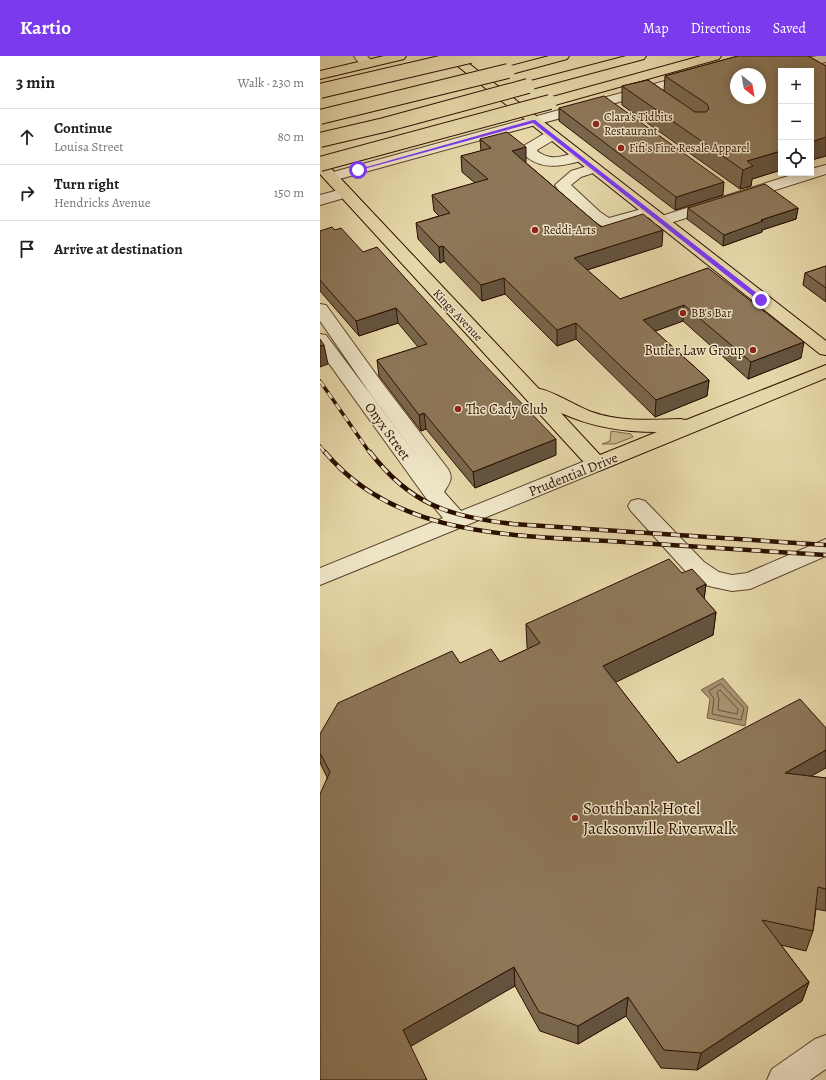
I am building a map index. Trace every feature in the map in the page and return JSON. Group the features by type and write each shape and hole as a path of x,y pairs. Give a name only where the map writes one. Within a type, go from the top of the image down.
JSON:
{"main road":[{"path":"320,75 364,60 400,56"},
{"path":"451,56 826,350"},
{"path":"320,91 470,56"},
{"path":"320,117 563,56"},
{"path":"320,140 384,125 640,56"},
{"path":"320,164 715,56"},
{"name":"Kings Avenue","path":"320,164 597,464"},
{"name":"Prudential Drive","path":"597,464 826,371"},
{"path":"526,388 570,410 592,419 624,424 654,426 697,423"}],"street":[{"path":"799,59 826,58"},
{"path":"799,59 825,72"},
{"path":"331,177 534,121 612,106 646,90 704,74"},
{"path":"646,90 658,98"},
{"path":"552,135 530,148 530,153 542,162 560,162 580,157"},
{"path":"594,168 576,174 562,185 595,215 607,223 655,216 738,197 803,176"},
{"path":"814,173 826,169"},
{"path":"812,176 826,186"},
{"path":"721,185 738,197"},
{"path":"320,200 346,193"},
{"path":"320,309 376,388 441,474 440,482 433,493"},
{"name":"Onyx Street","path":"320,339 433,493 457,521"},
{"name":"Prudential Drive","path":"320,577 597,464"},
{"path":"638,506 696,568 713,579 732,583 750,581 826,547"},
{"path":"783,1080 826,1050"}],"shaded area":[{"path":"611,431 631,434 633,437 615,444 602,444 610,441"}],"water":[{"path":"723,678 748,707 745,726 707,718 710,699 701,690"}],"building":[{"path":"738,56 808,56 826,66 826,137 814,141 814,68 778,68 778,152 747,161 753,166 743,170 622,86 648,80 695,112 706,112 709,109 707,104 665,76"},
{"path":"604,96 724,182 676,197 559,108"},
{"path":"507,132 526,147 512,151 601,227 643,214 663,230 574,258 620,299 708,268 804,342 751,362 684,305 643,320 709,380 656,400 576,323 557,330 504,278 481,285 443,246 439,247 416,223 450,213 432,195 488,179 461,156 491,148 480,139"},
{"path":"765,184 798,208 761,220 763,221 724,235 688,208"},
{"path":"332,227 335,230 341,228 363,252 377,247 478,358 556,439 473,472 424,413 419,415 377,360 427,344 396,308 356,321 320,280 320,231"},
{"path":"826,266 826,288 805,273"},
{"path":"320,339 324,345 320,346"},
{"name":"Southbank Hotel Jacksonville Riverwalk","path":"669,559 682,573 692,569 706,584 696,589 716,612 603,666 678,763 800,699 826,728 826,750 785,773 826,778 826,889 818,887 813,931 762,920 809,982 701,1053 664,1050 628,997 578,1026 539,1012 514,967 403,1030 427,1080 320,1080 320,794 330,772 320,753 320,734 338,703 452,651 460,663 491,649 500,662 540,643 526,624"}],"railway":[{"path":"320,381 370,453"},
{"path":"320,446 325,453"},
{"path":"325,452 355,481 388,502 424,517 463,527 503,534 826,555"},
{"path":"370,452 385,470 416,496 432,505 469,517 513,524 826,545"}],"place":[{"name":"Clara's Tidbits Restaurant","path":"596,124"},
{"name":"Fifi's Fine Resale Apparel","path":"621,148"},
{"name":"Reddi-Arts","path":"535,230"},
{"name":"BB's Bar","path":"683,313"},
{"name":"Butler Law Group","path":"753,350"},
{"name":"The Cady Club","path":"458,409"},
{"name":"Southbank Hotel Jacksonville Riverwalk","path":"575,818"}],"route":[{"path":"358,170 534,121 761,300"}]}
